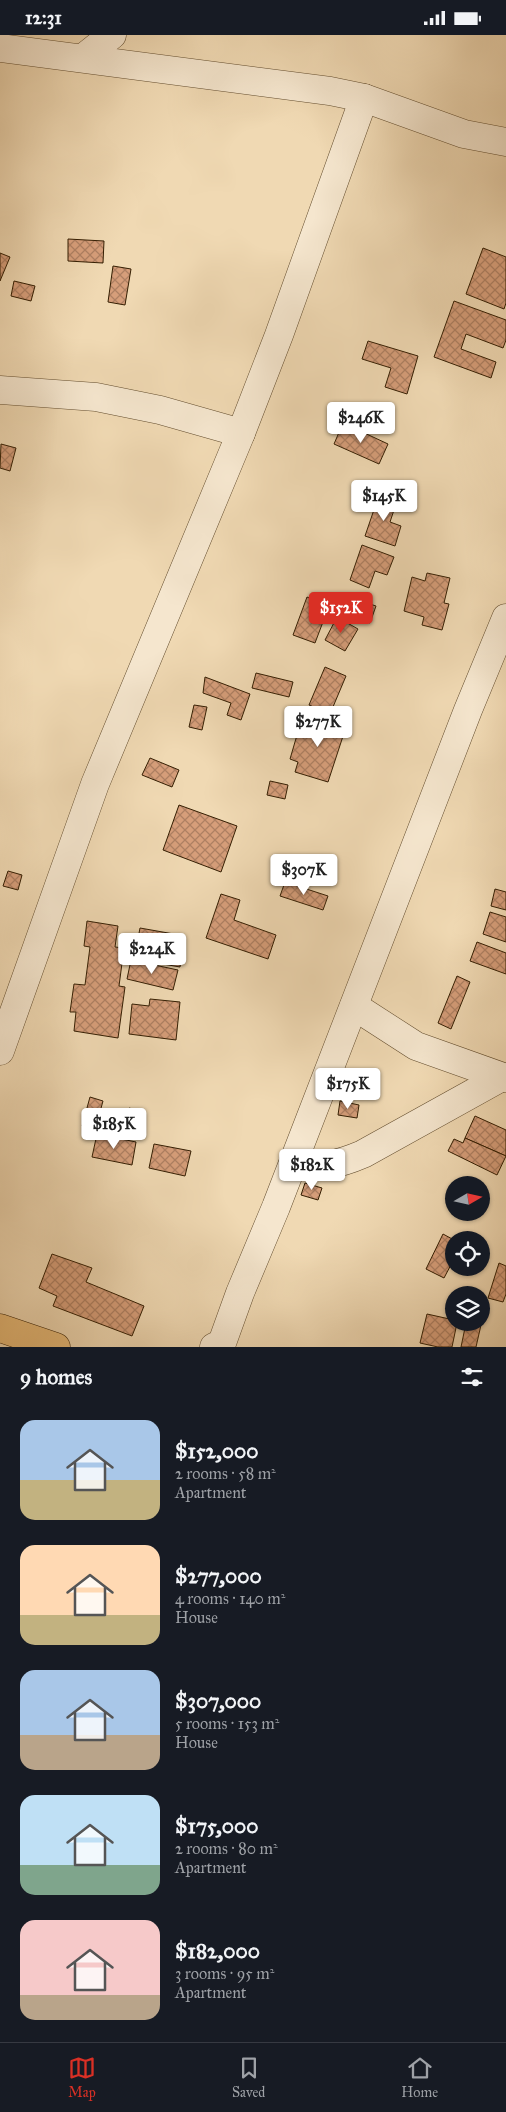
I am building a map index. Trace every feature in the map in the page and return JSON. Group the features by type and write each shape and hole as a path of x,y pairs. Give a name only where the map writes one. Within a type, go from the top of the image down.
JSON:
{"highway":[{"path":"6,1335 56,1347"}],"street":[{"path":"83,57 112,35"},
{"path":"0,48 278,83 364,98 464,134 506,142"},
{"path":"0,1051 95,784 241,433 279,335 364,98"},
{"path":"0,391 96,397 160,410 241,433"},
{"path":"214,1347 222,1343 461,728 506,618"},
{"path":"354,1006 416,1046 504,1077"},
{"path":"292,1165 320,1167 341,1163 363,1154 504,1077"}],"building":[{"path":"68,239 104,241 103,263 68,261"},
{"path":"483,248 506,257 506,303 504,309 466,294"},
{"path":"0,253 10,257 0,281"},
{"path":"113,266 131,269 125,305 108,302"},
{"path":"14,281 35,286 31,301 11,296"},
{"path":"454,301 506,320 506,340 503,348 466,334 461,349 496,362 491,378 434,357"},
{"path":"368,341 418,356 407,394 385,387 391,368 362,359"},
{"path":"343,423 388,444 379,464 334,444"},
{"path":"1,444 16,448 10,471 0,468"},
{"path":"379,495 397,501 390,522 401,526 395,546 365,536"},
{"path":"362,545 394,557 387,575 375,571 369,588 350,580"},
{"path":"427,573 450,578 444,603 449,604 442,630 422,625 424,617 404,611 412,577 425,581"},
{"path":"342,595 376,606 370,623 336,612"},
{"path":"307,597 329,606 315,643 293,635"},
{"path":"337,617 358,629 345,651 325,640"},
{"path":"325,667 346,676 330,714 309,705"},
{"path":"256,673 293,682 289,697 252,688"},
{"path":"205,677 250,694 241,720 227,715 231,703 203,693"},
{"path":"194,705 207,707 202,730 189,727"},
{"path":"311,715 346,727 328,782 295,772 298,762 290,759 297,735 303,737"},
{"path":"150,758 179,770 172,787 142,775"},
{"path":"270,781 288,785 285,799 267,795"},
{"path":"179,805 237,826 221,872 163,850"},
{"path":"8,871 22,875 18,890 3,886"},
{"path":"285,882 328,896 323,910 280,896"},
{"path":"495,889 506,892 506,910 491,906"},
{"path":"221,894 240,900 234,920 276,935 268,959 206,938"},
{"path":"490,912 506,917 506,942 483,934"},
{"path":"87,921 118,926 115,947 124,948 119,986 125,987 118,1038 74,1031 76,1012 70,1012 74,984 85,985 90,947 84,946"},
{"path":"140,928 185,936 180,967 163,964 166,949 137,944"},
{"path":"477,942 506,953 506,974 470,961"},
{"path":"131,960 178,970 173,990 127,979"},
{"path":"457,976 470,982 451,1029 438,1023"},
{"path":"150,999 180,1002 176,1040 129,1034 132,1004 149,1006"},
{"path":"90,1097 103,1101 95,1130 82,1126"},
{"path":"340,1101 359,1105 357,1118 338,1115"},
{"path":"129,1108 144,1112 136,1137 121,1133"},
{"path":"475,1116 506,1130 506,1156 465,1138"},
{"path":"97,1134 136,1142 132,1165 92,1157"},
{"path":"465,1138 506,1156 497,1175 448,1151 454,1139 463,1143"},
{"path":"154,1144 191,1151 185,1176 149,1168"},
{"path":"305,1183 322,1188 318,1200 301,1195"},
{"path":"443,1234 445,1235 445,1276 444,1278 426,1269"},
{"path":"52,1254 92,1268 86,1282 144,1306 132,1336 53,1306 57,1296 39,1288"},
{"path":"499,1263 506,1266 506,1294 503,1302 490,1299 490,1292"},
{"path":"427,1314 445,1318 445,1331 455,1331 452,1347 438,1347 420,1343"},
{"path":"464,1331 480,1331 476,1347 461,1347"}]}
